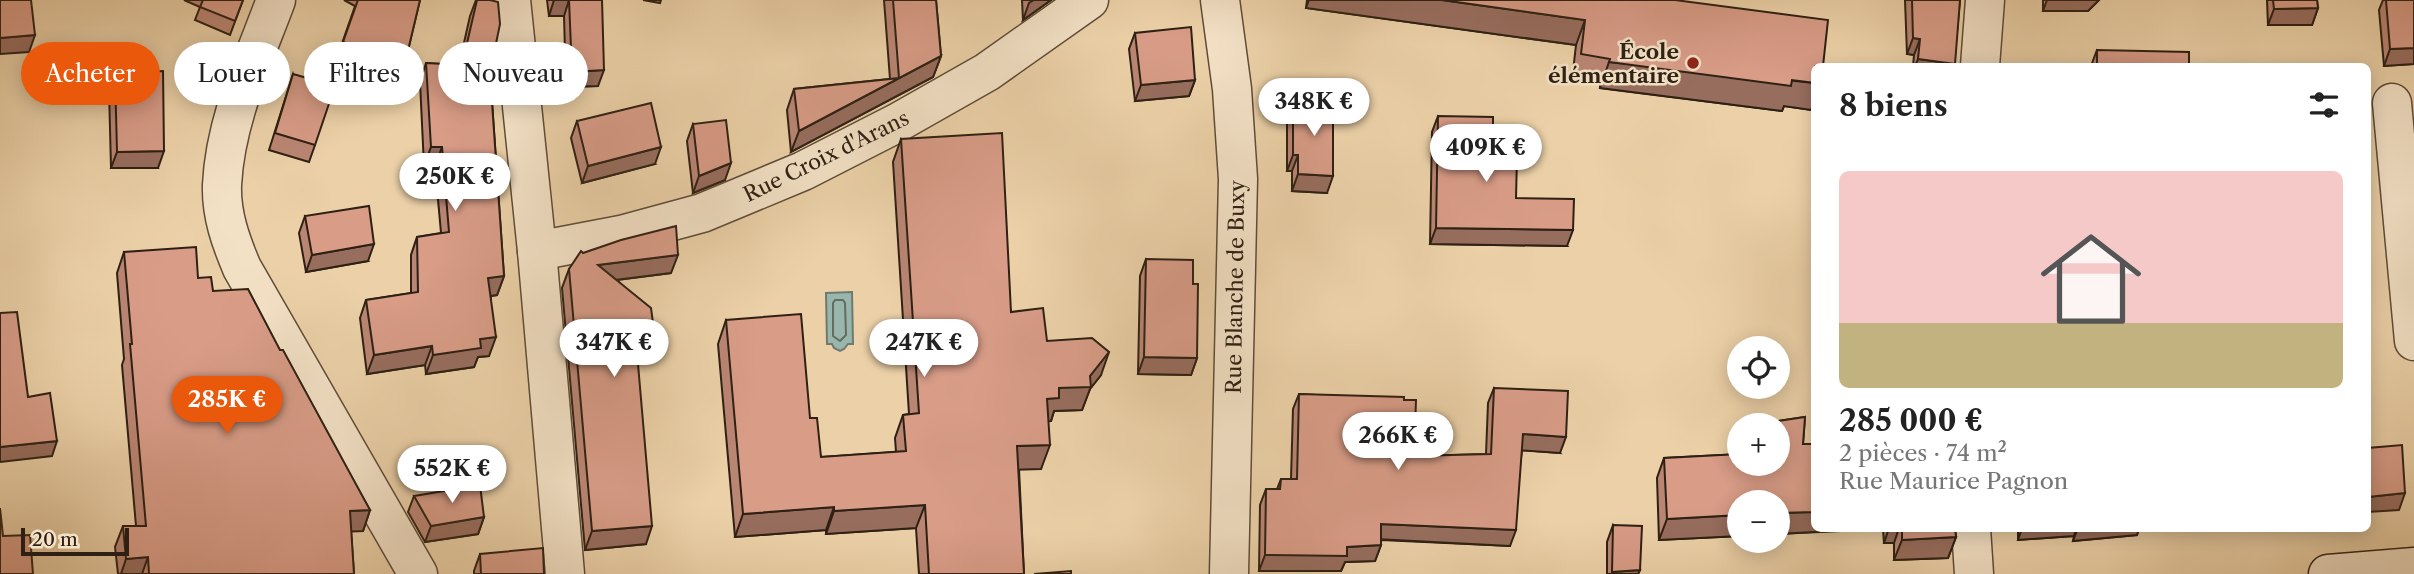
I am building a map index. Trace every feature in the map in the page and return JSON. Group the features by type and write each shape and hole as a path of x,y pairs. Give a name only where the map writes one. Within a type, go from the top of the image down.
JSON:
{"street":[{"path":"275,0 228,142 222,185 226,225 242,268 418,574"},
{"path":"511,0 537,251 565,574"},
{"name":"Rue Croix d'Arans","path":"537,251 621,235 702,213 803,172 987,72 1090,0"},
{"name":"Rue Blanche de Buxy","path":"1220,0 1232,89 1238,179 1229,574"},
{"path":"1980,63 1985,0"},
{"path":"2391,103 2411,273 2414,341"},
{"path":"1971,532 1974,574"},
{"path":"2328,574 2414,568"}],"water":[{"path":"852,292 853,344 848,344 840,351 832,344 827,344 826,293"}],"building":[{"path":"0,0 31,0 35,35 0,38"},
{"path":"203,0 243,0 235,21 200,7"},
{"path":"358,0 420,0 410,42 343,42"},
{"path":"477,0 498,2 500,24 496,42 467,42"},
{"path":"569,0 602,0 604,70 588,71 588,42 571,42"},
{"path":"893,0 936,0 941,56 799,131 794,89 899,78"},
{"path":"1442,0 1675,0 1828,20 1823,63 1811,63 1811,82 1792,80 1791,86 1609,62 1610,59 1581,54 1585,20"},
{"path":"1912,0 1960,0 1955,63 1918,59 1920,39 1913,38"},
{"path":"2273,0 2317,0 2318,8 2274,9"},
{"path":"2386,0 2414,0 2414,48 2390,49"},
{"path":"1191,27 1195,80 1141,85 1135,33"},
{"path":"2097,50 2189,52 2189,63 2097,63"},
{"path":"426,63 438,64 438,105 492,105 504,276 488,278 496,337 480,339 481,348 433,355 432,346 374,355 366,300 418,292 417,237 449,232 442,147 431,147"},
{"path":"160,71 163,71 164,151 117,152 116,105 160,105"},
{"path":"293,74 304,77 304,105 329,105 315,145 275,133 284,105 290,105"},
{"path":"1333,102 1333,176 1298,174 1298,155 1293,155 1293,104"},
{"path":"651,103 661,147 588,166 577,121"},
{"path":"1438,116 1493,117 1493,156 1517,157 1516,198 1574,199 1573,230 1436,228"},
{"path":"726,120 731,163 699,176 693,124"},
{"path":"1002,133 1011,312 1043,308 1047,341 1092,338 1109,352 1090,376 1091,387 1059,388 1059,398 1047,399 1050,445 1017,446 1024,574 929,574 925,505 834,511 834,507 743,514 726,320 801,314 810,418 817,418 821,457 906,451 903,415 919,413 901,139"},
{"path":"369,206 374,244 312,255 305,216"},
{"path":"676,226 678,255 598,265 651,308 653,323 636,341 652,526 592,531 569,269 581,251 583,253"},
{"path":"196,247 198,278 211,277 213,291 248,289 370,510 350,511 354,574 149,574 148,557 126,559 123,526 146,526 124,252"},
{"path":"1146,259 1193,260 1193,284 1198,284 1197,358 1144,357"},
{"path":"17,312 28,397 50,393 57,441 0,447 0,313"},
{"path":"1494,388 1568,391 1566,437 1523,434 1516,530 1381,524 1381,545 1347,547 1347,556 1265,555 1266,489 1280,489 1281,479 1297,479 1299,394 1404,397 1404,400 1416,400 1414,456 1491,454"},
{"path":"1805,417 1803,444 1811,444 1811,512 1790,513 1790,490 1727,490 1727,516 1667,519 1664,458 1727,455 1727,476 1790,476 1790,419"},
{"path":"2402,445 2405,493 2371,497 2371,448"},
{"path":"480,485 484,517 431,526 414,496"},
{"path":"0,508 3,536 30,535 33,574 0,574"},
{"path":"1613,525 1642,526 1640,570 1612,572"},
{"path":"1902,532 1955,532 1956,537 1902,540"},
{"path":"543,548 544,574 481,574 480,554"},
{"path":"1071,571 1071,574 1034,574"}],"place":[{"name":"École élémentaire","path":"1693,63"}]}
